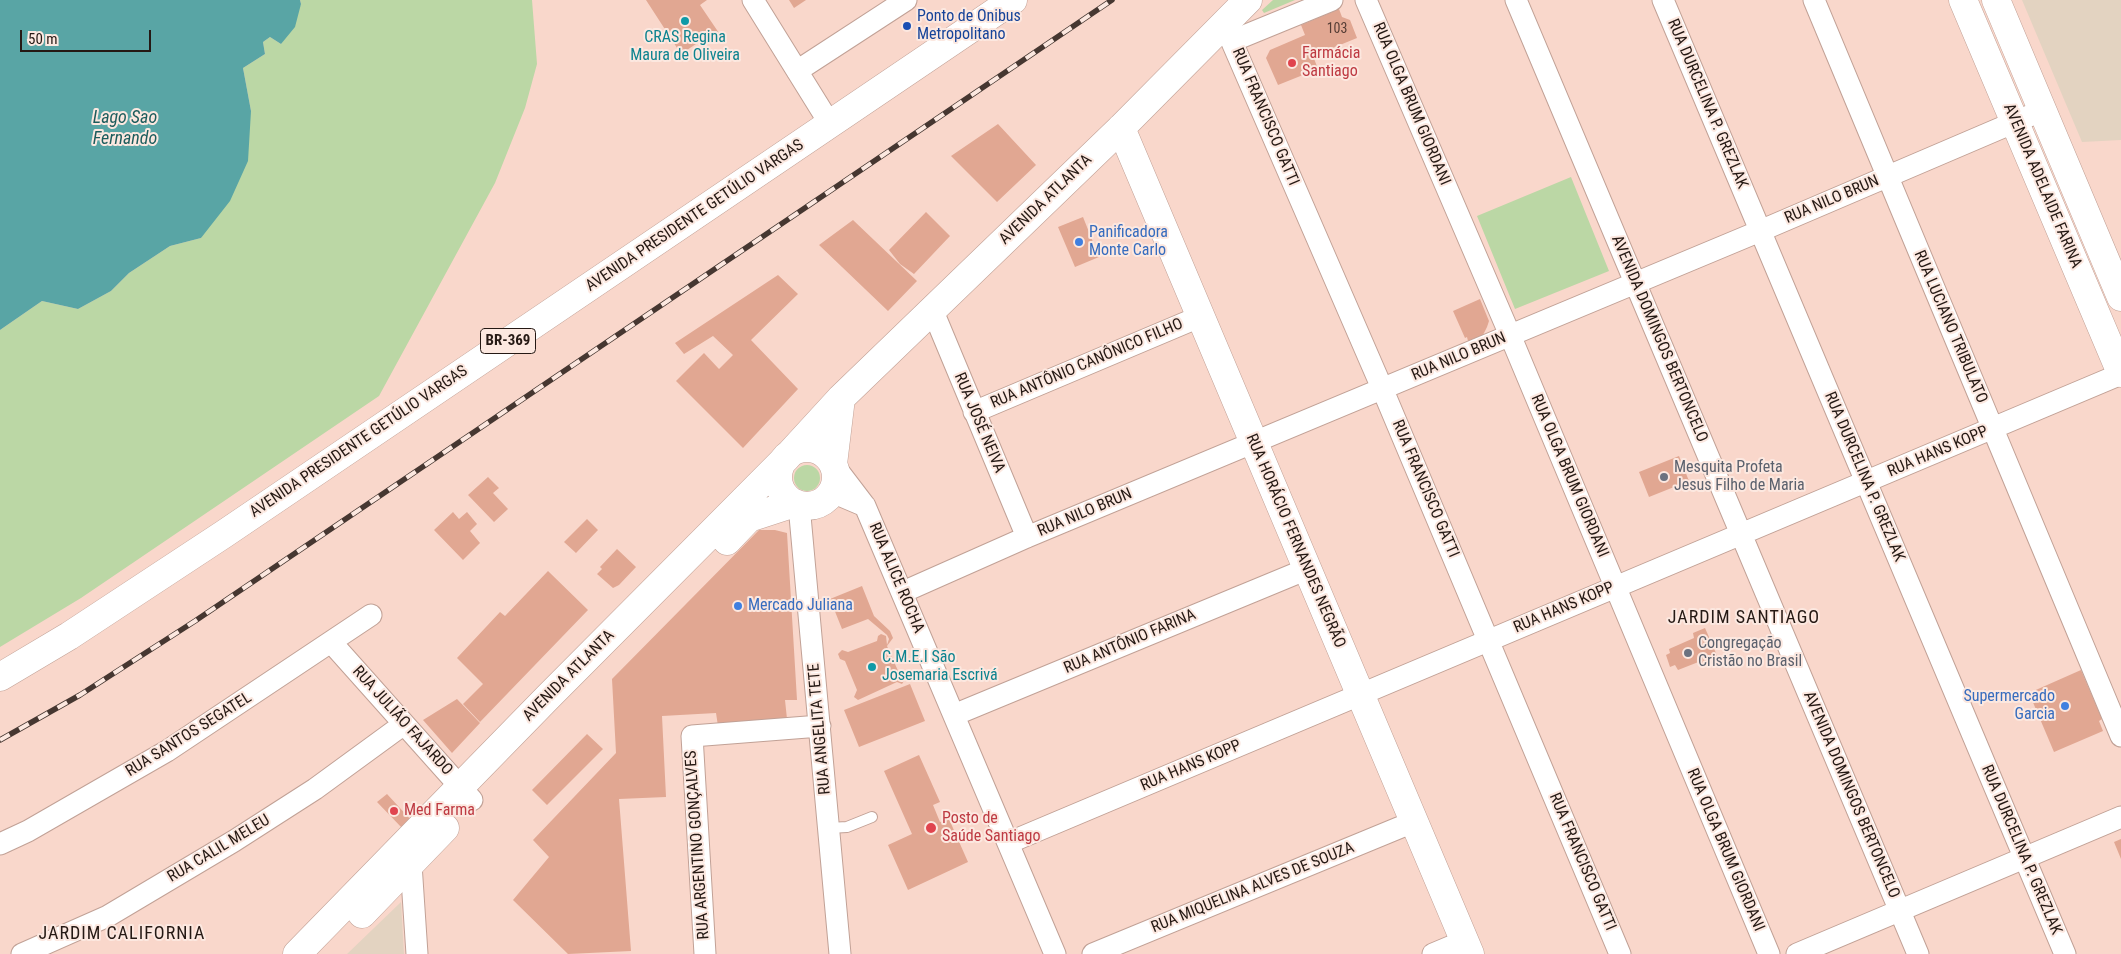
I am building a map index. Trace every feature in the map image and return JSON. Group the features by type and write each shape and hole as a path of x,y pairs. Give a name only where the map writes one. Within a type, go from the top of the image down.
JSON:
{"street":[{"path":"753,0 830,124"},
{"path":"797,71 906,0"},
{"name":"AVENIDA PRESIDENTE GETÚLIO VARGAS","path":"0,677 69,636 224,534 1013,0"},
{"name":"AVENIDA ATLANTA","path":"297,954 405,856 466,794 841,398 1121,128 1228,34 1248,0"},
{"path":"1228,34 1332,0"},
{"name":"RUA OLGA BRUM GIORDANI","path":"1366,0 1510,335 1769,954"},
{"name":"AVENIDA DOMINGOS BERTONCELO","path":"1516,0 1918,954"},
{"name":"RUA DURCELINA P. GREZLAK","path":"1663,0 2065,954"},
{"name":"RUA LUCIANO TRIBULATO","path":"1814,0 2121,736"},
{"name":"AVENIDA ADELAIDE FARINA","path":"1963,0 2121,374"},
{"name":"AVENIDA ADELAIDE FARINA","path":"1996,0 2121,297"},
{"name":"RUA FRANCISCO GATTI","path":"1228,34 1382,388 1620,954"},
{"name":"RUA NILO BRUN","path":"903,592 1027,537 1760,231 2043,110"},
{"name":"RUA HORÁCIO FERNANDES NEGRÃO","path":"1121,128 1199,317 1362,695 1413,822 1467,947"},
{"name":"RUA JOSÉ NEIVA","path":"932,309 1027,537"},
{"name":"RUA ANTÔNIO CANÔNICO FILHO","path":"974,412 1199,317"},
{"name":"RUA HANS KOPP","path":"1008,843 2121,374"},
{"path":"833,464 841,398"},
{"path":"811,448 828,456 833,464 836,473 836,483 826,499 818,504 809,506 797,504 788,498 779,483 781,465 793,452 811,448"},
{"name":"RUA ALICE ROCHA","path":"833,464 865,506 1055,954"},
{"name":"RUA ALICE ROCHA","path":"832,492 865,506"},
{"name":"AVENIDA ATLANTA","path":"554,703 749,518 797,504"},
{"name":"RUA ANGELITA TETE","path":"797,504 820,726 840,954"},
{"name":"RUA ANTÔNIO FARINA","path":"954,715 1307,569"},
{"name":"RUA SANTOS SEGATEL","path":"0,844 28,831 167,751 371,615"},
{"name":"RUA JULIÃO FAJARDO","path":"331,642 466,794"},
{"name":"RUA CALIL MELEU","path":"22,954 108,916 234,841 315,789 404,724"},
{"name":"RUA ARGENTINO GONÇALVES","path":"705,954 692,736 820,726"},
{"path":"1797,954 2121,817"},
{"name":"RUA MIQUELINA ALVES DE SOUZA","path":"1093,954 1413,822"},
{"path":"405,856 418,954"},
{"name":"AVENIDA ATLANTA","path":"322,954 405,856"},
{"path":"1433,954 1467,947"}],"lane":[{"path":"829,828 847,827 872,817"}],"shaded area":[{"path":"2022,0 2121,0 2121,140 2082,142"},
{"path":"401,902 404,954 347,954"}],"green space":[{"path":"300,0 532,0 537,64 525,108 495,183 379,396 81,598 0,647 0,330 42,301 78,309 111,291 129,273 170,246 201,238 251,111 243,68 265,54 263,42 270,37 281,44 301,4"},
{"path":"1273,0 1295,0 1264,13 1262,10"},
{"path":"1571,177 1609,271 1515,309 1477,216"},
{"path":"807,465 816,469 820,478 816,487 807,491 798,487 794,478 798,469"}],"water":[{"name":"Lago Sao Fernando","path":"0,0 300,0 301,4 295,27 281,44 270,37 263,42 265,54 243,68 251,111 248,161 230,201 201,238 170,246 129,273 111,291 78,309 42,301 0,330"}],"building":[{"name":"CRAS Regina Maura de Oliveira","path":"646,0 707,0 700,5 721,36 712,42 708,36 681,54"},
{"path":"789,0 806,0 794,8"},
{"path":"1339,9 1342,17 1350,20 1357,38 1313,56 1318,69 1278,85 1266,58 1270,50 1305,35 1301,25"},
{"path":"998,124 1036,165 997,202 951,156"},
{"path":"926,212 950,236 914,274 900,264 889,250"},
{"name":"Panificadora Monte Carlo","path":"1083,217 1099,257 1075,267 1058,227"},
{"path":"853,220 917,281 888,311 819,245"},
{"path":"778,275 798,294 751,340 798,389 743,448 676,381 704,353 719,369 733,355 713,336 684,354 675,343"},
{"path":"1480,299 1489,321 1483,335 1468,341 1453,311"},
{"name":"Mesquita Profeta Jesus Filho de Maria","path":"1679,456 1689,481 1649,497 1639,472"},
{"path":"488,477 499,488 493,493 508,509 494,522 468,495"},
{"path":"453,512 459,519 467,512 477,524 470,531 480,543 463,560 434,530"},
{"path":"587,519 598,530 576,553 564,542"},
{"name":"Mercado Juliana","path":"759,530 775,530 787,533 797,700 785,700 787,719 718,726 716,713 662,716 666,797 619,799 631,951 568,954 513,900 549,857 533,840 616,753 612,679"},
{"path":"617,549 636,567 619,585 613,588 597,574 602,569 600,567"},
{"path":"548,571 588,610 480,722 463,704 483,684 457,658 500,612 505,616"},
{"path":"862,586 874,616 890,631 893,638 887,646 899,673 905,675 906,678 902,684 897,682 858,700 854,697 857,690 845,661 840,659 838,654 842,650 848,652 877,641 878,636 881,634 886,636 887,645 889,639 887,635 868,619 842,629 830,599"},
{"path":"1705,628 1719,660 1705,666 1701,661 1678,670 1675,665 1670,667 1666,655 1670,653 1669,649 1694,638 1693,633"},
{"name":"Supermercado Garcia","path":"2081,670 2102,719 2099,721 2103,731 2054,752 2029,693"},
{"path":"910,684 925,721 859,747 844,710"},
{"path":"457,699 480,723 452,753 423,720"},
{"path":"587,734 603,749 547,805 532,790"},
{"name":"Posto de Saúde Santiago","path":"919,755 940,802 933,805 940,822 949,819 968,862 908,890 888,845 912,834 884,771"},
{"name":"Med Farma","path":"387,794 411,820 402,828 377,802"},
{"path":"2121,839 2121,859 2114,842"}],"railway":[{"path":"0,740 80,695 195,621 1112,0"}],"place":[{"name":"CRAS Regina Maura de Oliveira","path":"685,21"},
{"name":"Ponto de Onibus Metropolitano","path":"907,26"},
{"name":"Farmácia Santiago","path":"1292,63"},
{"name":"Panificadora Monte Carlo","path":"1079,242"},
{"name":"Mesquita Profeta Jesus Filho de Maria","path":"1664,477"},
{"name":"Mercado Juliana","path":"738,606"},
{"name":"Congregação Cristão no Brasil","path":"1688,653"},
{"name":"C.M.E.I São Josemaria Escrivá","path":"872,667"},
{"name":"Supermercado Garcia","path":"2065,706"},
{"name":"Med Farma","path":"394,811"},
{"name":"Posto de Saúde Santiago","path":"931,828"}],"district":[{"name":"JARDIM SANTIAGO","path":"1744,618"},
{"name":"JARDIM CALIFORNIA","path":"122,934"}]}
